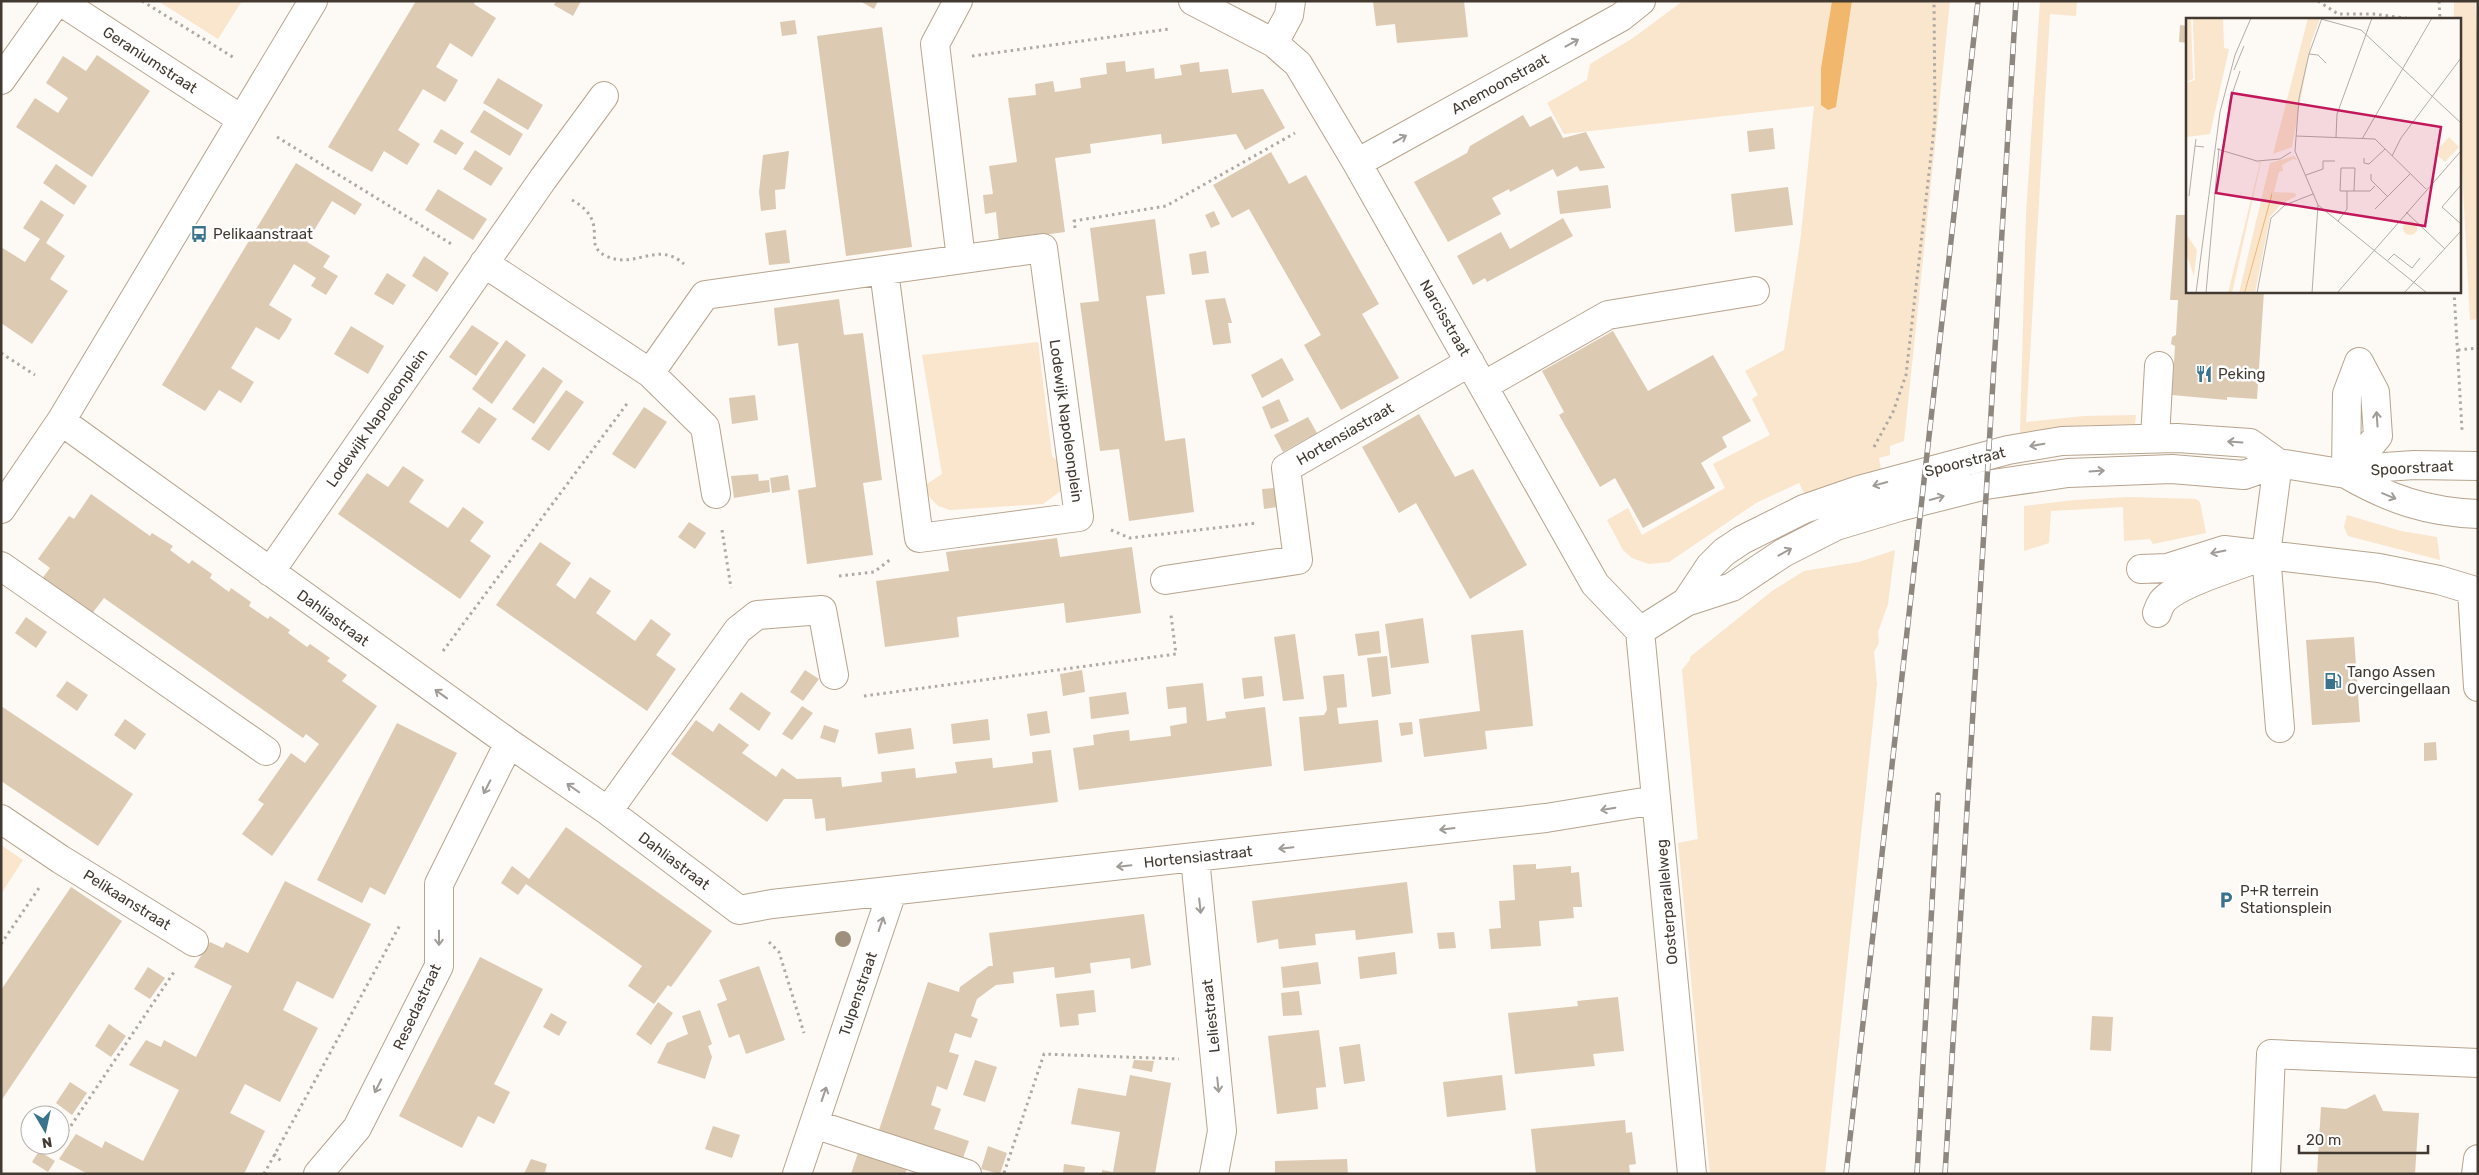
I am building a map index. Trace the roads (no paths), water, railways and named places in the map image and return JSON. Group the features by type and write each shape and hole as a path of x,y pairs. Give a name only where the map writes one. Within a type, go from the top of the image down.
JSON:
{"street":[{"path":"1,80 58,1"},
{"name":"Geraniumstraat","path":"58,1 241,119"},
{"path":"1,509 61,421 313,1"},
{"path":"650,373 705,295 961,259 934,44 958,1"},
{"name":"Narcisstraat","path":"1193,1 1274,43 1298,64 1357,163 1595,584 1640,631"},
{"path":"1274,43 1288,15 1291,1"},
{"name":"Anemoonstraat","path":"1357,163 1621,17 1641,1"},
{"name":"Lodewijk Napoleonplein","path":"270,572 543,179 604,96"},
{"name":"Lodewijk Napoleonplein","path":"884,270 919,538 1079,517 1043,248 961,259"},
{"path":"484,264 650,373 705,427 716,494"},
{"path":"1483,386 1608,315 1755,291"},
{"name":"Hortensiastraat","path":"1165,580 1298,560 1286,468 1470,362"},
{"path":"2156,438 2159,366"},
{"name":"Dahliastraat","path":"61,421 420,680 608,811 739,910"},
{"name":"Spoorstraat","path":"1686,602 1710,566 1742,540 1804,509 1859,490 1989,454 2062,441 2156,438 2250,443 2278,462 2346,474 2376,491 2406,503 2478,514"},
{"path":"2278,462 2266,554 2280,728"},
{"name":"Spoorstraat","path":"1640,631 1686,602 1732,588 1783,553 1836,526 1899,507 1986,485 2068,473 2122,469 2172,469 2244,475 2278,462"},
{"name":"Spoorstraat","path":"2346,474 2385,467 2414,465 2478,466"},
{"path":"2141,569 2167,568 2224,550 2379,568 2438,580 2472,590 2478,687"},
{"path":"2157,613 2162,602 2174,593 2205,577 2266,554"},
{"path":"1,566 266,751"},
{"path":"608,811 738,630 757,615 822,610 834,675"},
{"name":"Oosterparallelweg","path":"1640,631 1692,1174"},
{"name":"Resedastraat","path":"318,1174 356,1128 440,966 439,884 509,743"},
{"name":"Hortensiastraat","path":"739,910 772,904 1546,818 1656,800"},
{"name":"Pelikaanstraat","path":"1,819 60,859 194,942"},
{"name":"Leliestraat","path":"1195,858 1222,1131 1214,1174"},
{"name":"Tulpenstraat","path":"797,1174 892,892"},
{"path":"2266,1174 2271,1054 2478,1063"},
{"path":"814,1124 968,1174"},
{"path":"2476,1174 2478,1159"}],"railway":[{"path":"1846,1174 1978,1"},
{"path":"1945,1174 2016,1"},
{"path":"1917,1174 1938,795"}],"place":[{"name":"Pelikaanstraat","path":"199,234"},
{"name":"Peking","path":"2204,374"},
{"name":"Tango Assen Overcingellaan","path":"2333,681"},
{"name":"P+R terrein Stationsplein","path":"2226,900"}]}
